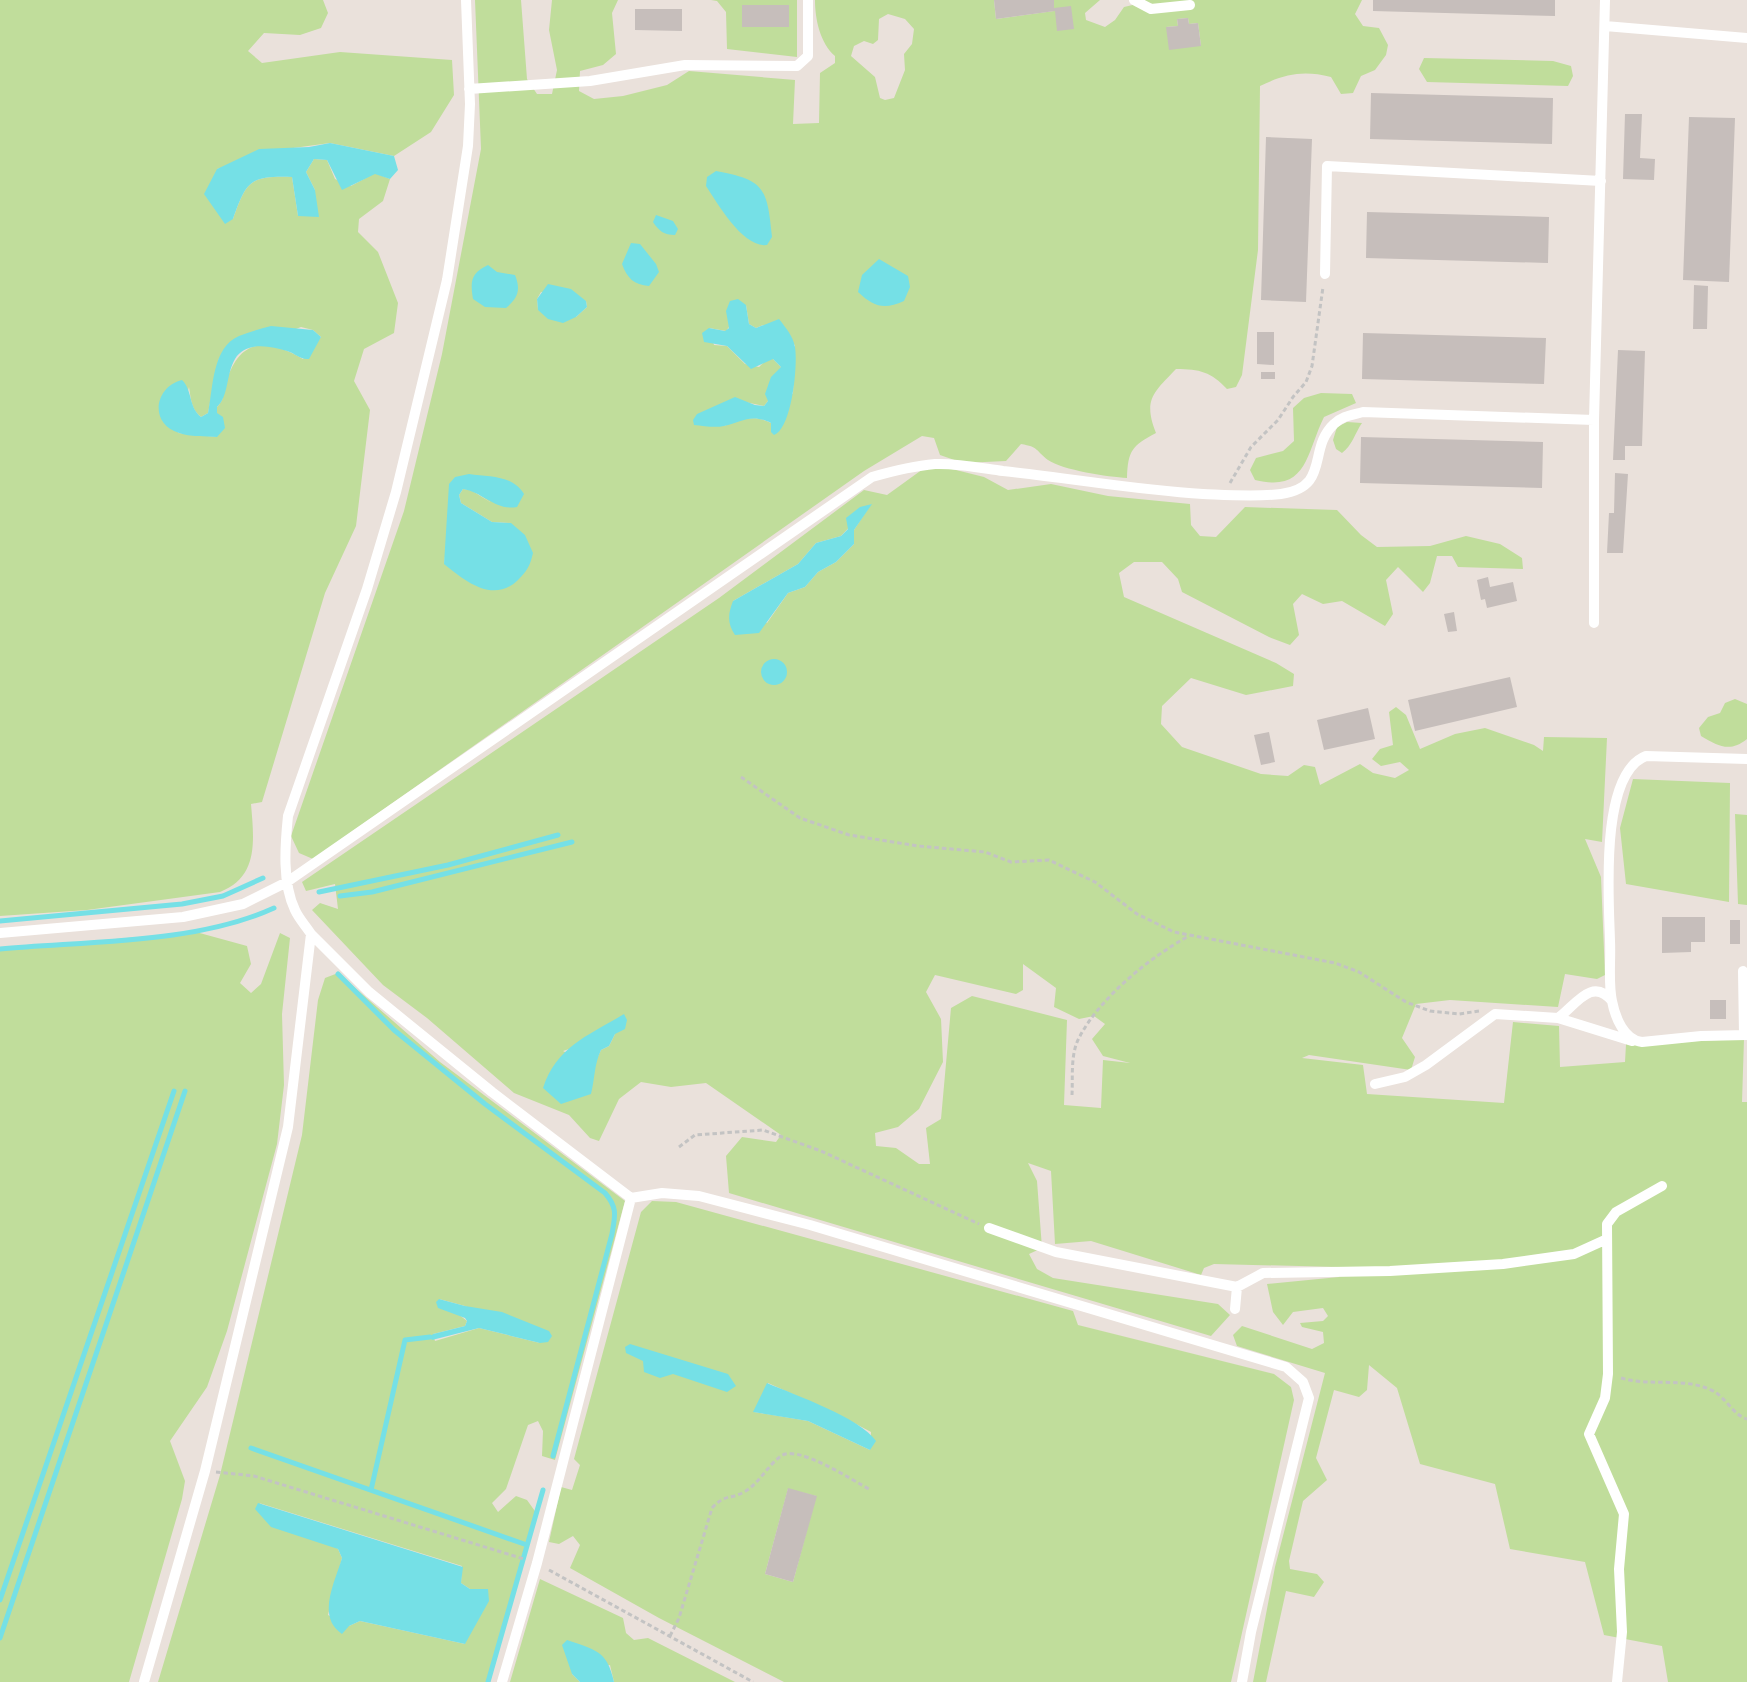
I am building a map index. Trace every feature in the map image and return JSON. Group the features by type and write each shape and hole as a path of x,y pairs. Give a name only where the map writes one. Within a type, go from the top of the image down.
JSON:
{"lane":[{"path":"466,0 470,89 468,146 447,280 396,492 367,589 288,816 287,882 294,910 311,934 369,992 492,1092 631,1198 662,1193 699,1196 821,1228 1286,1367 1303,1382 1309,1398 1251,1632 1242,1682"},
{"path":"470,89 590,81 685,65 797,66 808,57 808,0"},
{"path":"1134,0 1151,9 1190,5"},
{"path":"1594,623 1594,420 1605,0"},
{"path":"1605,26 1747,38"},
{"path":"1325,274 1327,166 1601,181"},
{"path":"0,933 183,917 243,904 287,882 872,477 907,467 938,464 1048,475 1155,491 1223,495 1279,494 1299,490 1310,482 1324,440 1332,425 1344,417 1363,412 1594,420"},
{"path":"1634,1041 1619,1022 1611,1001 1608,860 1612,818 1630,768 1636,760 1646,756 1747,759"},
{"path":"144,1682 206,1471 288,1127 311,934"},
{"path":"1375,1084 1405,1077 1426,1065 1495,1014 1558,1018 1634,1041 1745,1034 1743,971"},
{"path":"1558,1018 1588,991 1602,992 1611,1001"},
{"path":"1617,1682 1622,1632 1619,1569 1624,1514 1589,1434 1605,1398 1608,1374 1607,1224 1616,1212 1662,1186"},
{"path":"502,1682 537,1563 631,1198"},
{"path":"989,1228 1056,1252 1238,1287 1263,1273 1390,1271 1503,1264 1574,1254 1607,1239"},
{"path":"1234,1309 1238,1287"}],"path":[{"path":"1223,495 1251,447 1278,420 1306,382 1312,366 1325,274"},
{"path":"741,777 800,818 849,835 918,846 985,852 1011,862 1049,860 1095,882 1137,914 1174,932 1335,963 1359,972 1406,1002 1430,1011 1459,1014 1475,1010 1495,1014"},
{"path":"1072,1095 1073,1061 1079,1037 1132,975 1163,951 1189,936"},
{"path":"679,1147 695,1136 763,1130 820,1151 989,1228"},
{"path":"1608,1374 1629,1380 1691,1385 1713,1391 1727,1401 1742,1418 1747,1419"},
{"path":"670,1636 679,1618 712,1508 721,1499 744,1493 781,1455 790,1452 804,1455 869,1489"},
{"path":"206,1471 254,1476 537,1563 753,1682"}],"green space":[{"path":"0,0 323,0 328,13 321,28 300,35 264,33 248,51 262,63 340,52 452,60 454,95 431,132 394,156 330,143 286,149 217,169 233,219 242,196 252,183 278,177 292,177 298,216 315,190 306,172 314,159 327,160 335,179 351,186 375,173 390,179 383,201 359,219 358,232 378,252 398,303 394,333 364,349 354,381 370,410 356,526 325,593 262,802 251,804 253,844 248,867 242,877 220,892 87,910 0,916","holes":["301,327 313,330 321,337 303,359 276,347 264,345 245,351 237,359 230,371 222,400 217,407 217,437 178,433 189,387 195,411 201,417 208,413 219,358"]},
{"path":"475,0 521,0 527,79 537,94 552,94 557,70 549,30 552,0 618,0 612,13 616,54 603,65 580,71 579,91 594,99 623,96 667,85 689,71 795,80 793,124 819,123 820,73 835,63 835,56 819,30 815,0 994,0 996,19 1054,11 1054,0 1100,0 1085,13 1086,20 1105,27 1115,20 1124,7 1141,3 1144,0 1362,0 1355,14 1363,26 1379,28 1388,45 1386,55 1375,70 1361,76 1353,93 1341,94 1331,77 1312,74 1294,74 1260,86 1258,250 1242,375 1236,387 1227,389 1216,379 1204,373 1176,369 1161,384 1152,398 1150,412 1156,433 1133,450 1130,455 1127,478 1098,475 1064,467 1048,460 1034,448 1021,444 1006,461 963,463 940,455 934,438 922,436 864,471 313,859 299,853 291,836 404,511 442,354 481,149","holes":["888,14 905,19 914,29 912,44 904,54 905,70 894,98 885,100 880,98 875,77 851,56 854,46 864,41 873,44 878,40 879,19","1188,18 1189,24 1198,23 1201,46 1166,27 1178,26 1177,19","541,292 586,301 587,307 576,317 538,310 537,299","746,305 749,324 756,328 763,325 795,345 793,393 771,423 747,418 724,426 745,402 764,406 781,367 773,359 767,359 759,367 745,364 727,346 714,345 709,328 726,331","455,477 490,502 471,490 463,489 459,495 461,503 492,522 511,523 444,564"]},
{"path":"711,0 797,0 797,57 727,49 726,12 717,1"},
{"path":"1424,58 1553,61 1571,66 1573,76 1568,86 1427,82 1419,69"},
{"path":"1321,393 1352,394 1356,403 1324,417 1303,467 1295,475 1286,481 1272,483 1255,480 1250,470 1256,458 1283,451 1294,441 1293,408 1304,398"},
{"path":"1347,422 1362,423 1351,443 1342,453 1336,449 1333,440 1337,427"},
{"path":"923,469 952,469 984,477 1008,490 1051,484 1108,496 1190,504 1191,525 1200,536 1216,537 1245,507 1337,510 1361,535 1377,547 1430,546 1466,536 1500,544 1522,558 1523,569 1458,567 1452,556 1437,556 1430,583 1423,592 1398,567 1386,580 1393,614 1385,626 1342,601 1323,604 1302,594 1293,604 1299,635 1290,645 1269,637 1182,592 1178,579 1162,562 1134,562 1119,573 1124,597 1276,663 1294,674 1293,686 1246,695 1191,678 1162,706 1161,724 1182,747 1261,774 1288,776 1304,765 1315,767 1320,785 1360,764 1373,773 1395,778 1409,770 1400,762 1381,766 1372,759 1380,749 1393,745 1389,712 1396,707 1406,715 1420,749 1455,734 1485,728 1534,745 1543,751 1544,737 1607,738 1602,842 1585,839 1601,877 1605,975 1597,979 1565,974 1558,1007 1450,1000 1416,1004 1402,1038 1415,1057 1411,1070 1309,1055 1302,1058 1363,1065 1367,1094 1504,1103 1513,1022 1559,1026 1560,1067 1625,1062 1626,1044 1744,1039 1742,1102 1747,1102 1747,1682 1668,1682 1662,1646 1604,1635 1585,1562 1510,1549 1495,1484 1420,1464 1397,1388 1369,1365 1367,1390 1359,1397 1334,1390 1316,1458 1327,1480 1303,1501 1289,1561 1290,1569 1317,1574 1324,1582 1314,1597 1286,1591 1266,1682 1253,1682 1275,1567 1325,1373 1237,1346 1233,1335 1242,1326 1312,1349 1324,1343 1323,1332 1302,1327 1300,1323 1323,1321 1328,1316 1323,1308 1293,1312 1283,1325 1273,1312 1267,1284 1339,1277 1339,1267 1214,1264 1204,1268 1201,1275 1091,1241 1055,1244 1051,1171 1028,1163 1037,1181 1042,1248 1029,1254 1037,1269 1053,1278 1218,1304 1230,1315 1211,1336 729,1193 726,1156 742,1137 776,1142 781,1135 706,1083 671,1087 641,1082 619,1099 599,1141 590,1138 569,1115 514,1093 427,1018 383,985 312,910 320,903 338,909 335,884 306,891 302,882 719,598 864,490 887,495","holes":["871,504 854,530 854,544 836,562 818,572 805,587 788,593 767,623 733,601 798,564 816,543 841,536","1023,964 1056,988 1054,1007 1079,1019 1094,1016 1105,1024 1092,1039 1103,1056 1130,1063 1103,1060 1101,1108 1064,1105 1067,1020 972,996 951,1008 941,1119 926,1128 930,1164 919,1164 896,1148 876,1146 875,1133 898,1127 919,1109 943,1062 941,1019 926,992 935,975 1016,994 1023,990","615,1034 609,1046 601,1050 593,1067 563,1051"]},
{"path":"1735,699 1747,704 1747,739 1729,747 1713,743 1701,736 1699,728 1708,717 1720,713 1725,703"},
{"path":"1633,779 1730,783 1729,902 1626,884 1620,828"},
{"path":"1735,814 1747,815 1747,905 1738,904"},
{"path":"196,932 247,946 251,964 240,983 251,993 261,984 280,933 290,938 282,1014 284,1085 277,1144 227,1331 207,1387 170,1441 185,1481 182,1499 129,1682 0,1682 0,949"},
{"path":"338,973 440,1062 625,1201 555,1460 542,1456 543,1431 538,1421 528,1425 506,1489 492,1503 498,1512 516,1496 527,1500 537,1514 490,1682 158,1682 220,1475 302,1135 318,1000 325,978","holes":["439,1299 465,1306 540,1343 479,1328 435,1341 433,1334 465,1326 467,1321","259,1503 462,1566 461,1583 470,1589 465,1644 360,1621 349,1626 328,1615 342,1558 338,1549"]},
{"path":"652,1201 676,1202 1073,1311 1078,1325 1274,1374 1291,1387 1294,1400 1231,1682 784,1682 659,1618 570,1568 580,1545 573,1536 559,1544 549,1542 561,1487 572,1490 580,1465 574,1459 641,1212","holes":["768,1383 871,1432 870,1450 808,1421 754,1412","788,1489 816,1496 793,1582 765,1574"]},
{"path":"540,1579 623,1618 626,1633 634,1640 648,1638 735,1682 614,1682 610,1665 572,1674 580,1682 510,1682"}],"water":[{"path":"330,143 394,156 398,170 390,179 375,174 342,190 327,160 314,159 306,172 315,190 319,217 298,216 292,177 267,178 252,183 242,196 233,219 225,224 204,194 217,169 259,149 309,147"},
{"path":"716,171 745,178 761,189 768,208 772,237 767,245 749,240 717,203 706,186 707,177"},
{"path":"656,215 673,221 678,229 675,235 662,232 657,228 653,222"},
{"path":"631,243 640,244 656,264 659,272 649,286 635,282 624,269 622,264"},
{"path":"879,259 908,276 910,287 904,301 891,306 879,306 858,292 862,275"},
{"path":"488,265 497,272 515,275 518,285 517,293 506,308 485,307 473,299 473,278 478,271"},
{"path":"548,284 571,289 586,301 587,307 576,317 563,323 548,319 538,310 537,299"},
{"path":"738,299 746,305 749,324 756,328 779,319 794,343 796,367 789,409 780,430 774,435 771,432 771,423 752,418 721,427 694,425 693,420 697,414 735,397 764,406 768,401 765,394 771,377 781,367 773,359 751,369 727,346 704,342 702,333 709,328 725,331 729,328 726,311 730,301"},
{"path":"271,326 313,330 321,337 309,359 287,351 259,346 245,349 240,353 232,365 224,397 217,407 217,413 223,417 225,428 217,437 179,433 163,422 159,414 161,397 173,384 182,380 197,413 201,417 208,413 215,370 223,349 239,336"},
{"path":"469,474 507,480 514,483 524,494 517,507 496,504 463,489 459,495 461,503 492,522 511,523 525,535 533,553 531,561 521,577 509,587 489,590 479,587 444,564 449,484 455,477"},
{"path":"872,504 854,530 854,544 836,562 818,572 805,587 788,593 759,633 735,635 729,618 733,601 798,564 816,543 841,536 848,529 846,518 860,507"},
{"path":"774,659 783,663 787,672 783,681 774,685 765,681 761,672 765,663"},
{"path":"624,1014 627,1020 625,1029 615,1034 609,1046 601,1050 591,1094 561,1104 543,1088 556,1062 586,1036"},
{"path":"439,1299 502,1312 549,1331 552,1336 548,1342 540,1343 479,1328 432,1340 430,1337 433,1334 465,1326 467,1321 465,1318 438,1308 436,1302"},
{"path":"630,1344 728,1374 736,1386 727,1392 673,1374 660,1378 644,1372 643,1361 626,1353 625,1347"},
{"path":"767,1383 842,1416 868,1432 876,1441 870,1450 808,1421 753,1412"},
{"path":"258,1503 463,1567 461,1583 470,1589 488,1589 489,1601 465,1644 360,1621 349,1626 342,1634 334,1627 329,1609 332,1588 342,1558 338,1549 271,1527 255,1509"},
{"path":"567,1640 592,1649 603,1657 608,1663 614,1682 580,1682 572,1674 562,1645"}],"building":[{"path":"994,0 1054,0 1054,8 1071,6 1074,29 1057,31 1055,11 996,19"},
{"path":"1373,0 1555,0 1555,16 1373,11"},
{"path":"742,5 789,5 789,27 742,27"},
{"path":"635,9 682,9 682,31 635,30"},
{"path":"1188,18 1189,24 1198,23 1201,46 1169,50 1166,27 1178,26 1177,19"},
{"path":"1371,93 1553,98 1552,144 1370,139"},
{"path":"1625,114 1642,114 1640,158 1655,159 1654,180 1623,179"},
{"path":"1689,117 1735,118 1729,282 1683,280"},
{"path":"1266,137 1312,139 1306,302 1261,300"},
{"path":"1367,212 1549,217 1548,263 1366,258"},
{"path":"1694,285 1708,286 1707,329 1693,329"},
{"path":"1257,332 1274,332 1274,365 1257,364"},
{"path":"1363,333 1546,338 1544,384 1362,379"},
{"path":"1618,350 1645,351 1642,446 1625,446 1625,460 1613,460"},
{"path":"1261,372 1275,372 1275,379 1261,379"},
{"path":"1361,437 1543,442 1542,488 1360,483"},
{"path":"1615,473 1628,474 1623,553 1607,553 1609,513 1614,513"},
{"path":"1488,577 1490,587 1513,582 1517,601 1487,608 1485,599 1481,600 1477,580"},
{"path":"1454,612 1457,631 1448,632 1444,614"},
{"path":"1510,677 1517,707 1415,731 1408,700"},
{"path":"1368,708 1375,739 1324,750 1317,720"},
{"path":"1269,732 1275,762 1261,765 1254,735"},
{"path":"1662,917 1705,917 1705,942 1691,942 1691,952 1662,953"},
{"path":"1730,920 1740,920 1740,944 1730,944"},
{"path":"1710,1000 1726,1000 1726,1019 1710,1019"},
{"path":"788,1488 817,1496 793,1582 765,1574"}],"waterway":[{"path":"319,892 448,865 558,835"},
{"path":"340,896 372,892 572,842"},
{"path":"0,921 182,904 223,896 263,878"},
{"path":"0,949 175,935 243,920 274,908"},
{"path":"338,974 394,1030 485,1104 605,1193 612,1203 615,1217 612,1234 553,1456"},
{"path":"0,1600 174,1091"},
{"path":"0,1638 185,1091"},
{"path":"371,1490 405,1340 430,1337"},
{"path":"251,1448 527,1545"},
{"path":"488,1682 543,1490"}]}
